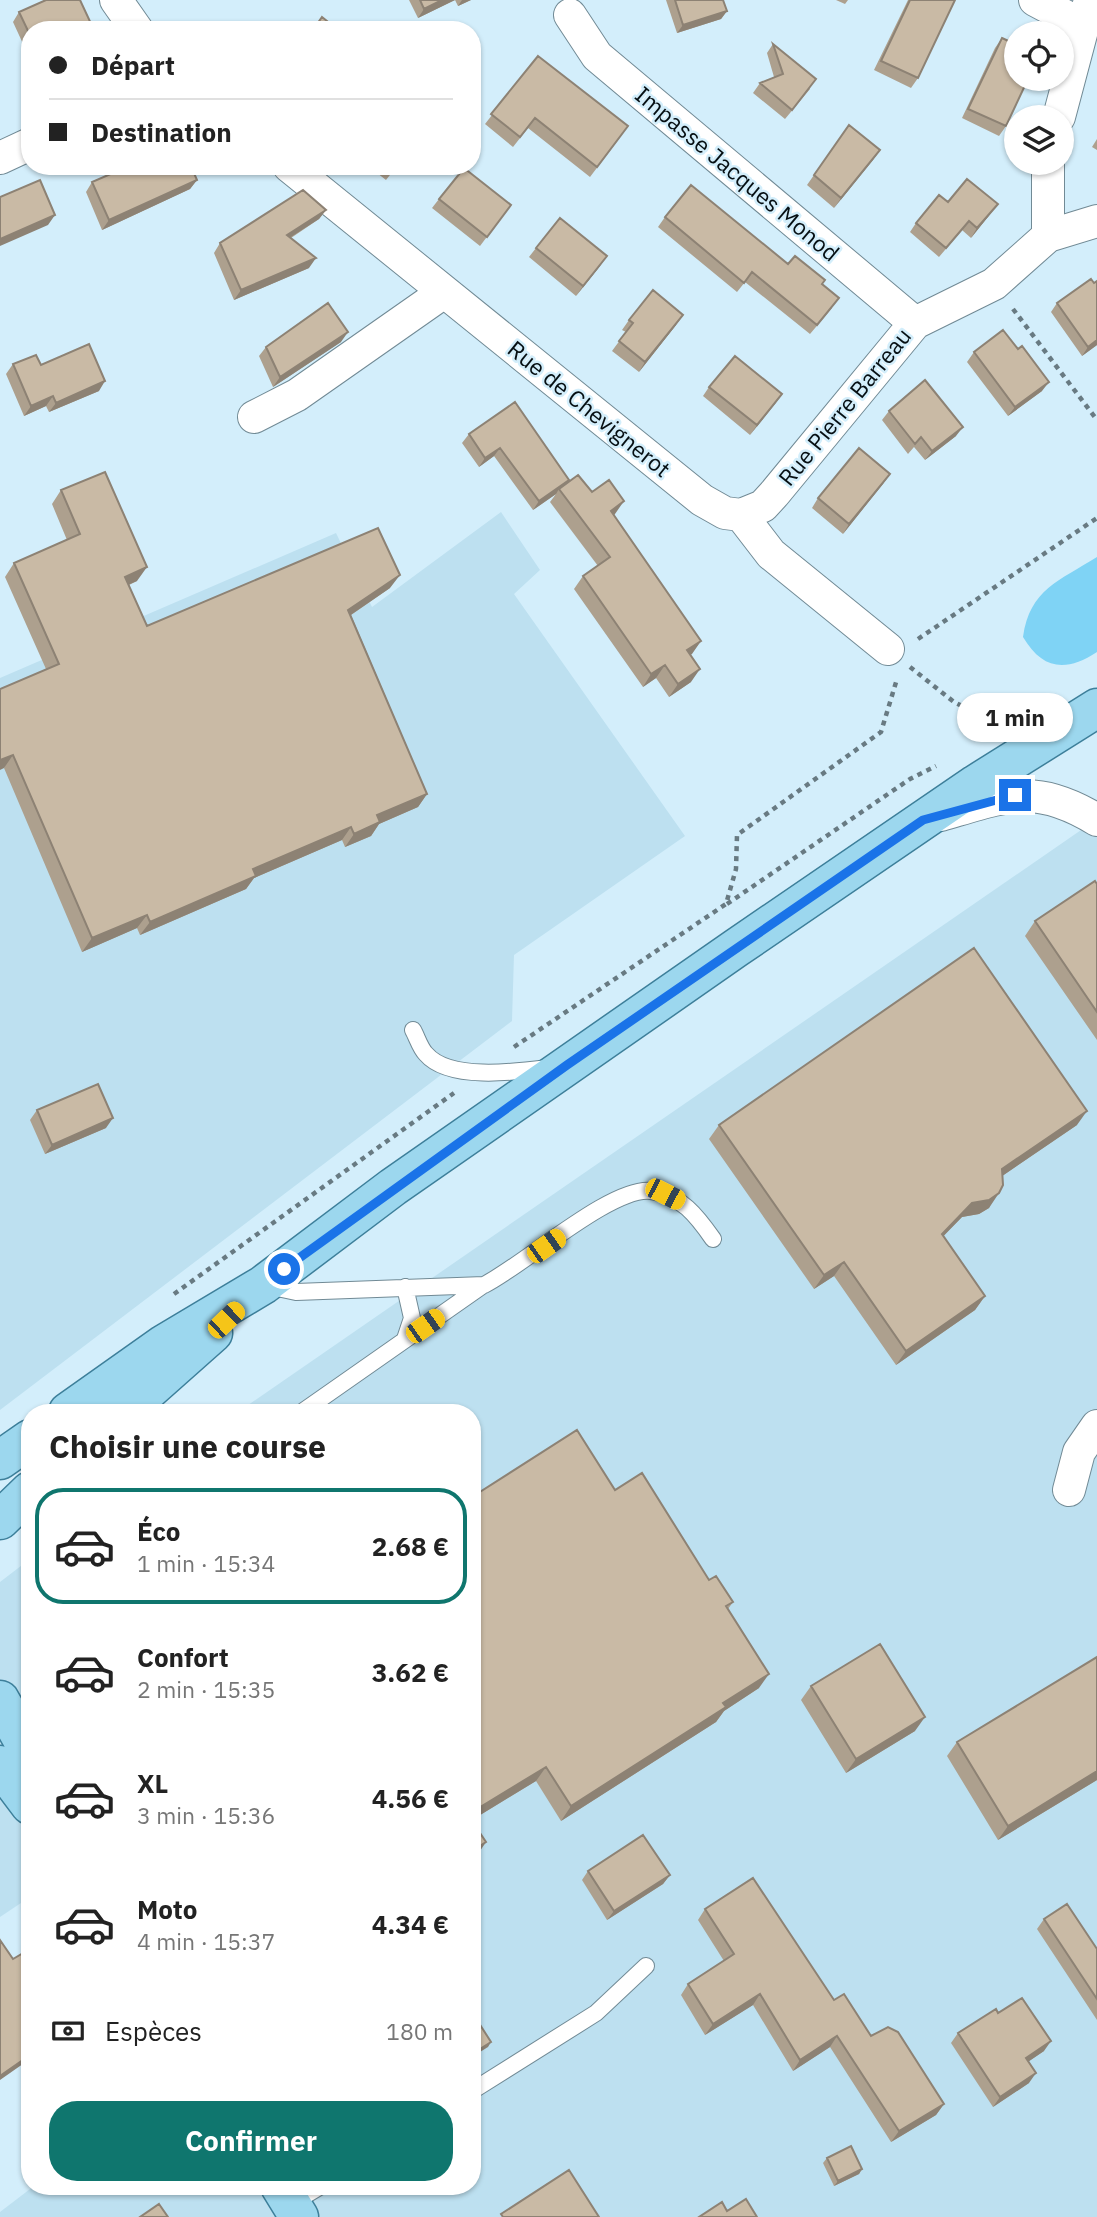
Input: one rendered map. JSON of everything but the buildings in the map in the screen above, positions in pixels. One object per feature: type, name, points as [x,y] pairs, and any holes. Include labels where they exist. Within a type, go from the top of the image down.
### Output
[{"type":"main road","points":[[79,1404],[164,1344],[262,1285],[393,1187],[923,820],[1016,738],[1097,708]]},
{"type":"main road","points":[[133,1404],[180,1364],[262,1285]]},
{"type":"main road","points":[[0,1460],[21,1445]]},
{"type":"main road","points":[[0,1520],[21,1500]]},
{"type":"main road","points":[[0,1699],[21,1737]]},
{"type":"main road","points":[[0,1765],[21,1793]]},
{"type":"street","points":[[116,0],[131,21]]},
{"type":"street","points":[[1035,0],[1086,12],[1062,105]]},
{"type":"street","name":"Impasse Jacques Monod","points":[[570,15],[597,56],[915,323]]},
{"type":"street","points":[[0,158],[21,148]]},
{"type":"street","name":"Rue de Chevignerot","points":[[300,175],[702,500],[725,513],[740,515]]},
{"type":"street","points":[[1048,175],[1048,236]]},
{"type":"street","name":"Rue Pierre Barreau","points":[[740,515],[753,512],[774,494],[915,323],[994,284],[1048,236],[1097,221]]},
{"type":"street","points":[[254,417],[297,395],[444,292]]},
{"type":"street","points":[[740,515],[771,554],[894,654]]},
{"type":"street","points":[[923,820],[1015,795],[1054,799],[1097,820]]},
{"type":"street","points":[[1069,1490],[1079,1452],[1097,1426]]},
{"type":"lane","points":[[413,1030],[426,1054],[440,1065],[493,1074],[567,1065]]},
{"type":"lane","points":[[313,1404],[484,1285],[504,1275],[610,1202],[633,1193],[648,1191],[679,1201],[692,1210],[713,1239]]},
{"type":"lane","points":[[262,1285],[296,1292],[484,1285]]},
{"type":"lane","points":[[405,1287],[412,1318],[405,1339]]},
{"type":"lane","points":[[481,2085],[596,2013],[646,1966]]},
{"type":"path","points":[[994,284],[1097,420]]},
{"type":"path","points":[[1016,738],[954,702],[894,654],[1097,518]]},
{"type":"path","points":[[994,733],[1016,738]]},
{"type":"path","points":[[726,904],[910,779],[944,762]]},
{"type":"shaded area","points":[[501,512],[540,570],[514,594],[685,836],[514,955],[512,1021],[0,1410],[0,678],[336,533],[372,607]]},
{"type":"shaded area","points":[[1097,819],[1097,2217],[0,2217],[0,2212],[22,2195],[481,2195],[481,1404],[250,1404]]},
{"type":"shaded area","points":[[21,1566],[21,1903],[0,1917],[0,1582]]},
{"type":"water","points":[[1097,557],[1097,652],[1065,665],[1046,661],[1030,648],[1023,637],[1032,608],[1048,588]]},
{"type":"route","points":[[284,1269],[393,1187],[923,820],[1015,795]]}]
